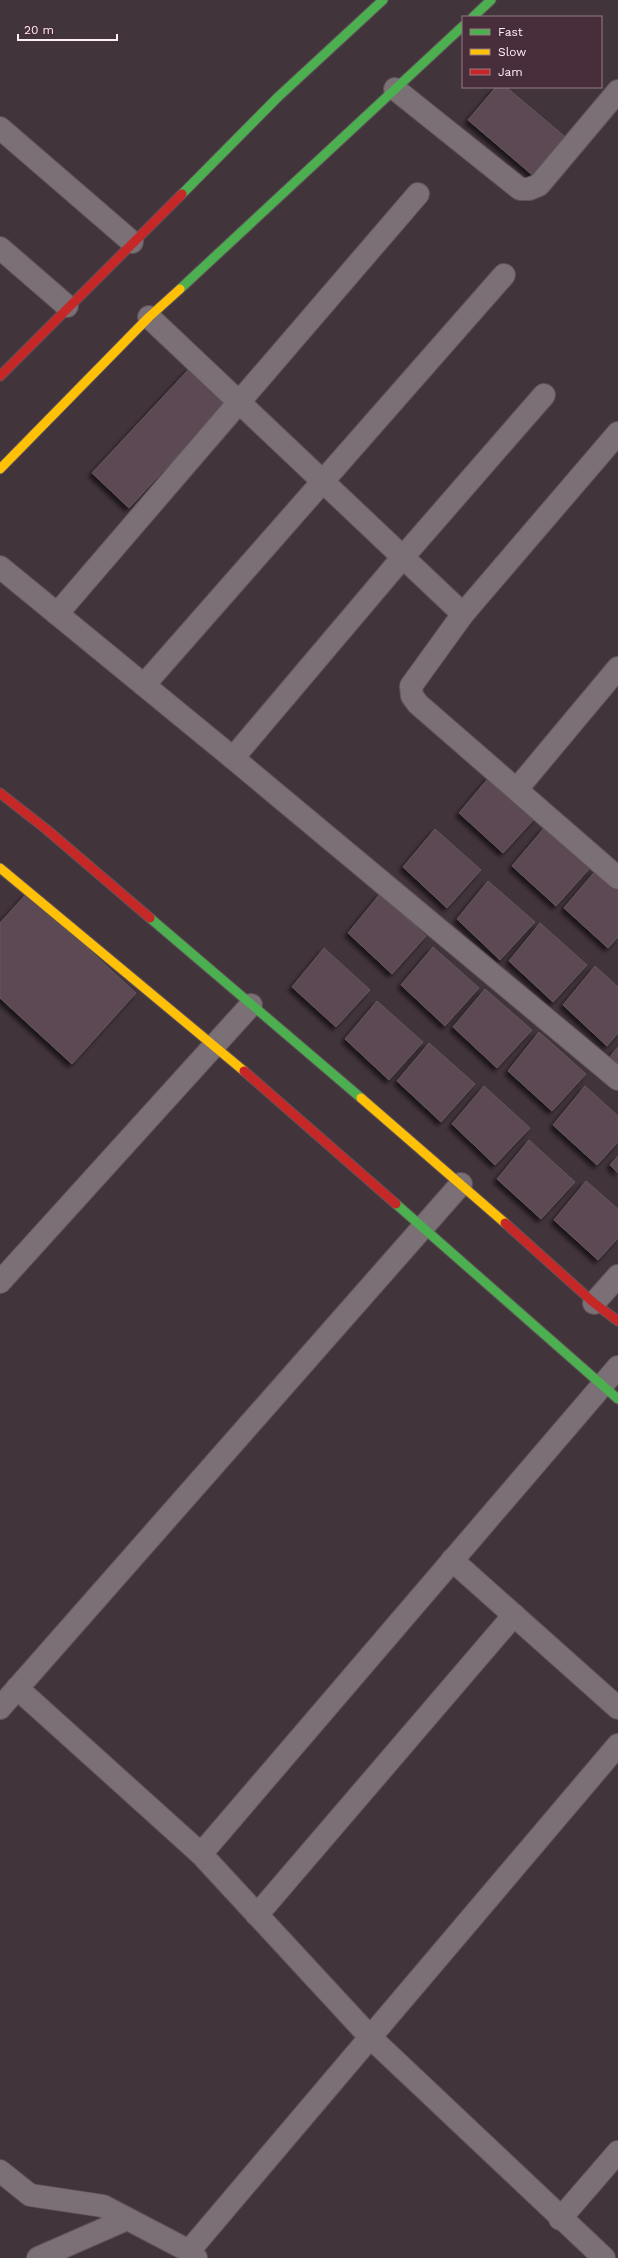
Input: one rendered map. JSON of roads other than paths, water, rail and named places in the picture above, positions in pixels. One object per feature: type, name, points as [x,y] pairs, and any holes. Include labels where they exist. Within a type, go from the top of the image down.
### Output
[{"type":"street","points":[[0,376],[132,242],[278,98],[383,0]]},
{"type":"street","points":[[474,16],[491,0]]},
{"type":"street","points":[[0,469],[149,317],[462,27]]},
{"type":"street","points":[[395,89],[520,189],[529,189],[539,185],[618,91]]},
{"type":"street","points":[[0,128],[132,242]]},
{"type":"street","points":[[57,614],[240,403],[418,194]]},
{"type":"street","points":[[0,248],[68,306]]},
{"type":"street","points":[[144,685],[504,275]]},
{"type":"street","points":[[149,317],[463,614]]},
{"type":"street","points":[[234,758],[402,557],[544,395]]},
{"type":"street","points":[[617,876],[418,704],[412,696],[411,686],[463,614],[618,433]]},
{"type":"street","points":[[0,568],[234,758],[618,1079]]},
{"type":"street","points":[[517,789],[618,668]]},
{"type":"street","points":[[0,793],[46,829],[461,1184],[594,1303],[618,1321]]},
{"type":"street","points":[[2,873],[214,1045],[610,1392]]},
{"type":"street","points":[[0,1282],[251,1005]]},
{"type":"street","points":[[0,1708],[461,1184]]},
{"type":"street","points":[[594,1303],[618,1276]]},
{"type":"street","points":[[201,1854],[452,1560],[610,1392],[618,1367]]},
{"type":"street","points":[[452,1560],[618,1708]]},
{"type":"street","points":[[257,1915],[514,1616]]},
{"type":"street","points":[[17,1688],[201,1854],[371,2038],[560,2219],[604,2258]]},
{"type":"street","points":[[0,2171],[30,2195],[103,2206],[193,2255],[371,2038],[618,1745]]},
{"type":"street","points":[[560,2219],[618,2152]]},
{"type":"street","points":[[38,2258],[127,2219]]}]
